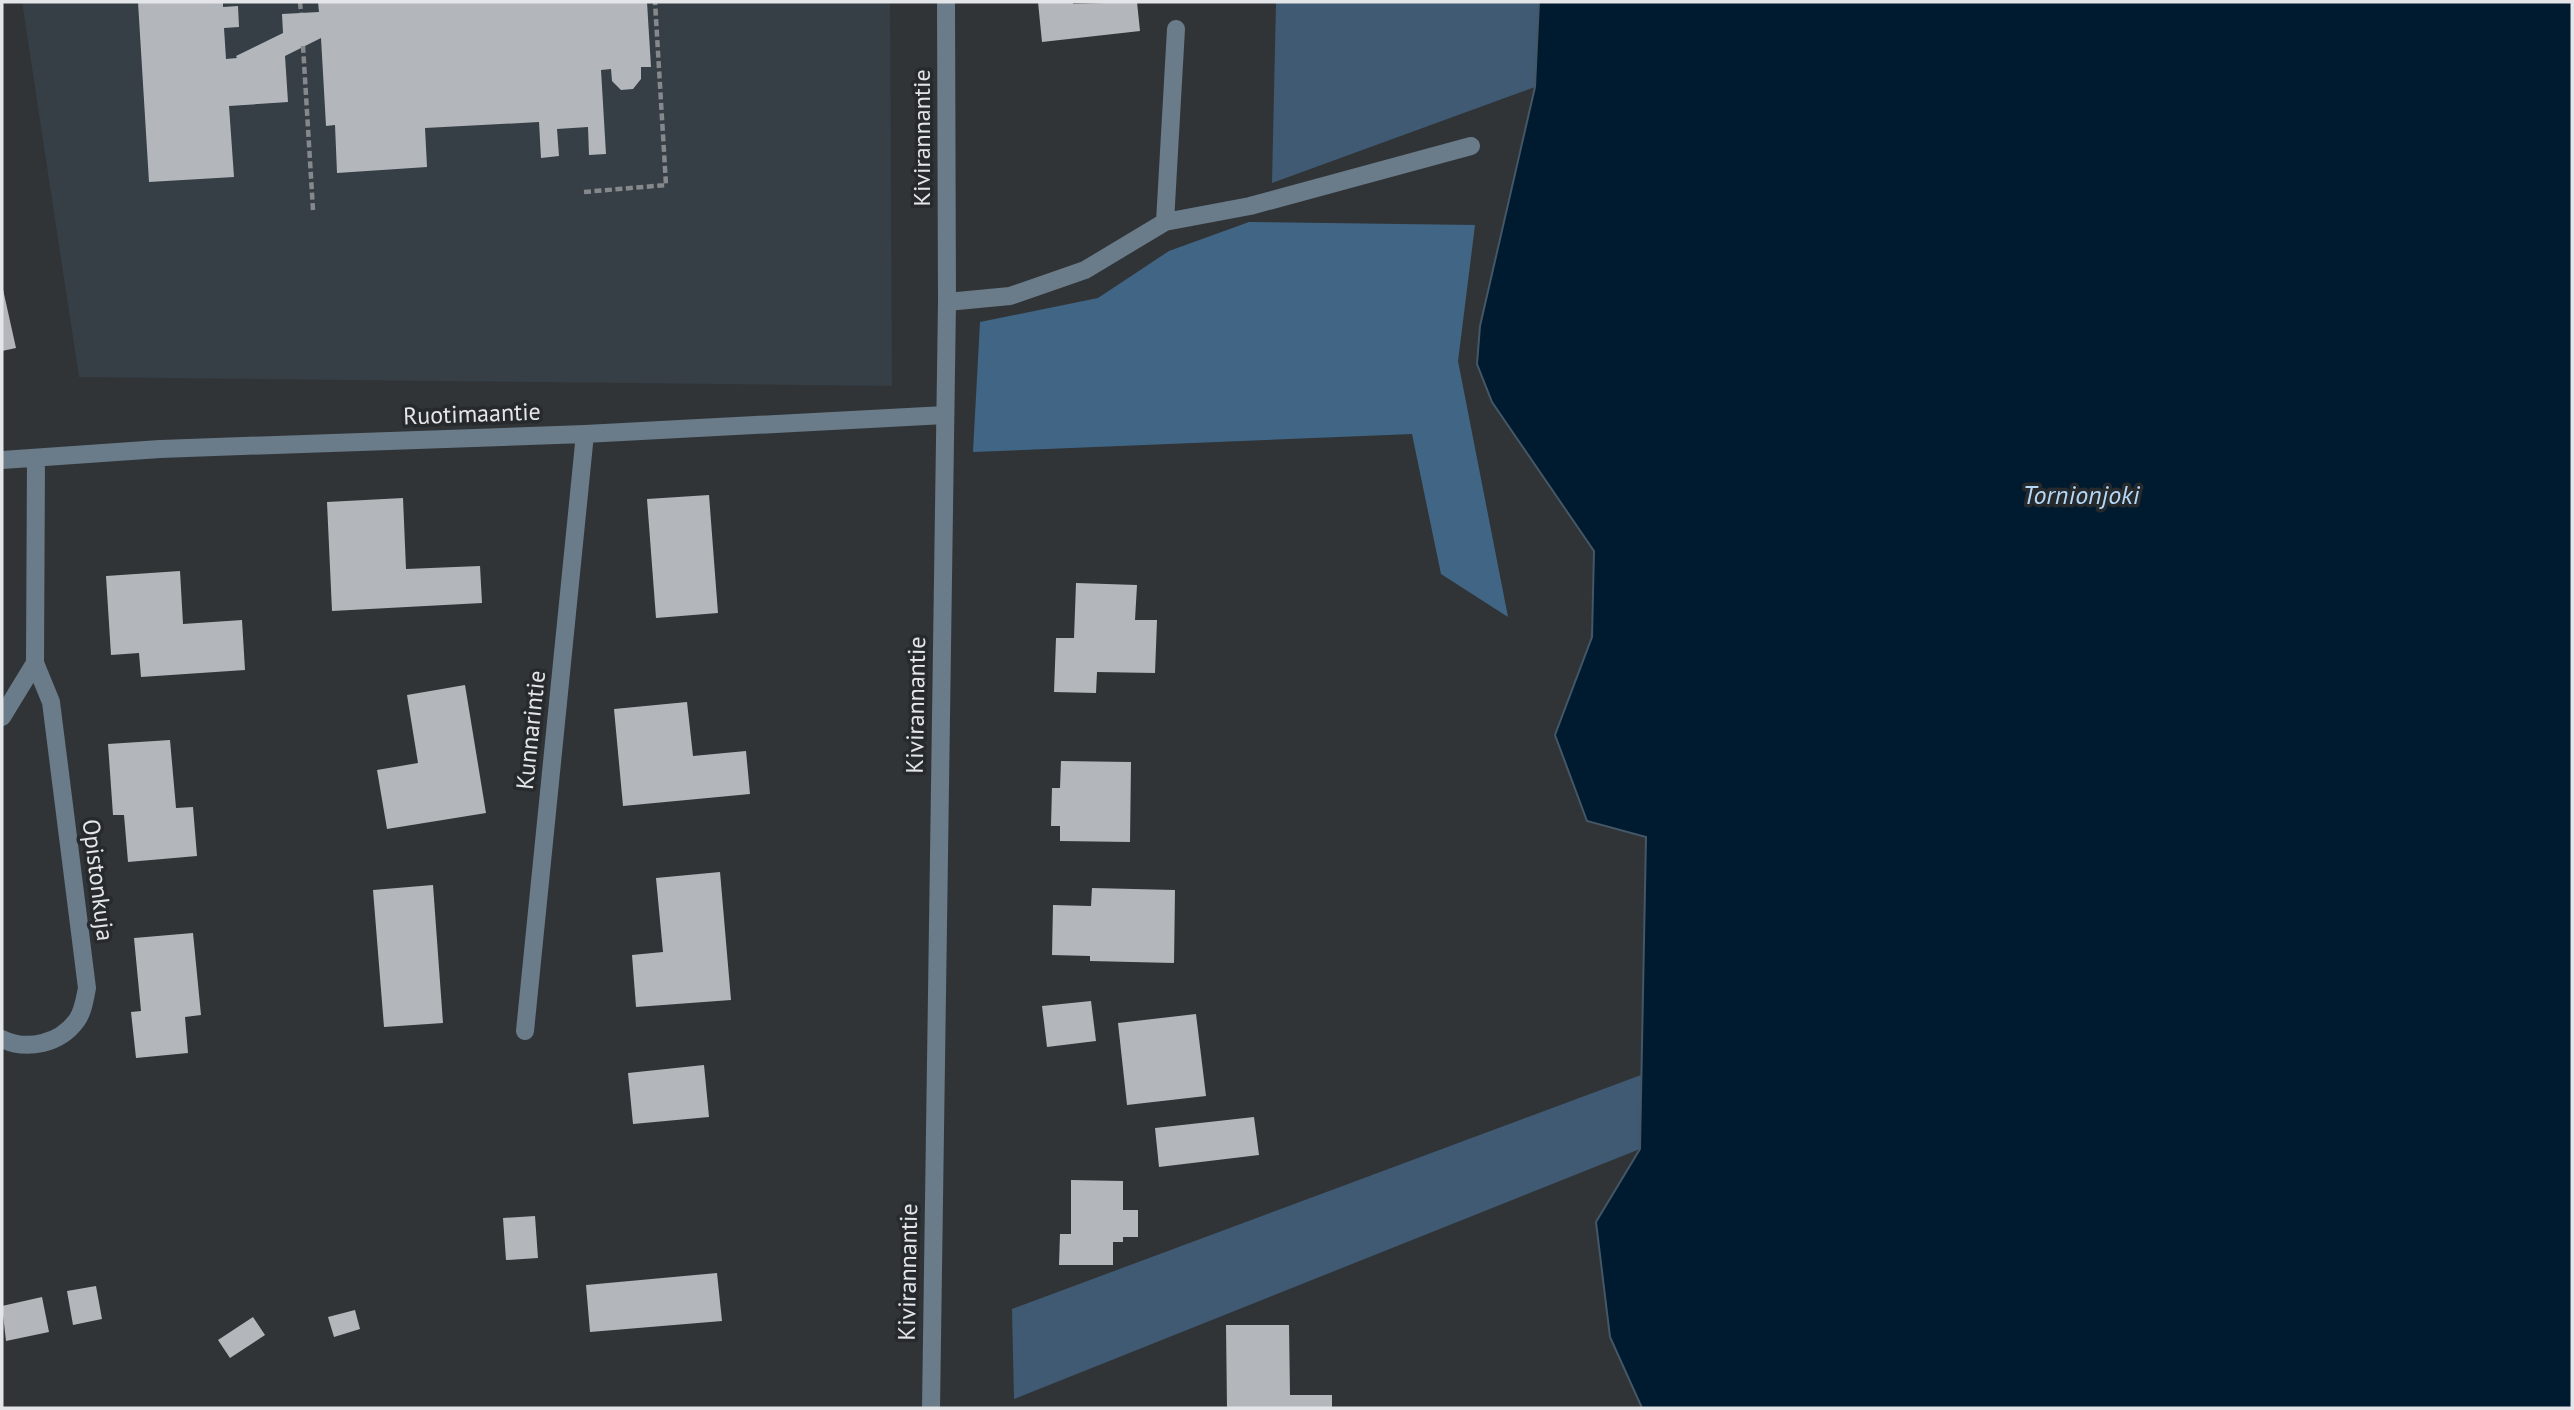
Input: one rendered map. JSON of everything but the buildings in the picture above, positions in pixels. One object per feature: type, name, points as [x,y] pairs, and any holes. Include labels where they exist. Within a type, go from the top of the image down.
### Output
[{"type":"street","name":"Kivirannantie","points":[[931,1408],[947,302],[946,2]]},
{"type":"street","points":[[1165,222],[1176,29]]},
{"type":"street","points":[[947,302],[1010,296],[1085,270],[1165,222],[1250,206],[1471,146]]},
{"type":"street","name":"Ruotimaantie","points":[[2,460],[160,449],[585,434],[945,415]]},
{"type":"street","name":"Kunnarintie","points":[[525,1031],[585,434]]},
{"type":"street","name":"Opistonkuja","points":[[2,1039],[13,1045],[36,1045],[62,1036],[79,1019],[88,988],[51,702],[35,663],[36,458]]},
{"type":"street","points":[[2,717],[35,663]]},
{"type":"path","points":[[300,2],[301,13]]},
{"type":"path","points":[[584,192],[666,185],[655,2]]},
{"type":"path","points":[[303,46],[313,210]]},
{"type":"shaded area","points":[[22,2],[890,2],[892,386],[79,377]]},
{"type":"shaded area","points":[[1276,2],[1539,2],[1535,87],[1272,183]]},
{"type":"shaded area","points":[[1249,222],[1475,225],[1458,361],[1508,617],[1441,574],[1412,434],[973,452],[980,322],[1098,298],[1169,251]]},
{"type":"shaded area","points":[[1641,1075],[1640,1149],[1014,1399],[1012,1309]]},
{"type":"water","name":"Tornionjoki","points":[[1539,2],[2572,2],[2572,1408],[1642,1408],[1610,1337],[1596,1222],[1640,1149],[1646,837],[1587,821],[1555,735],[1592,637],[1594,551],[1492,402],[1477,364],[1480,326],[1535,87]]}]
